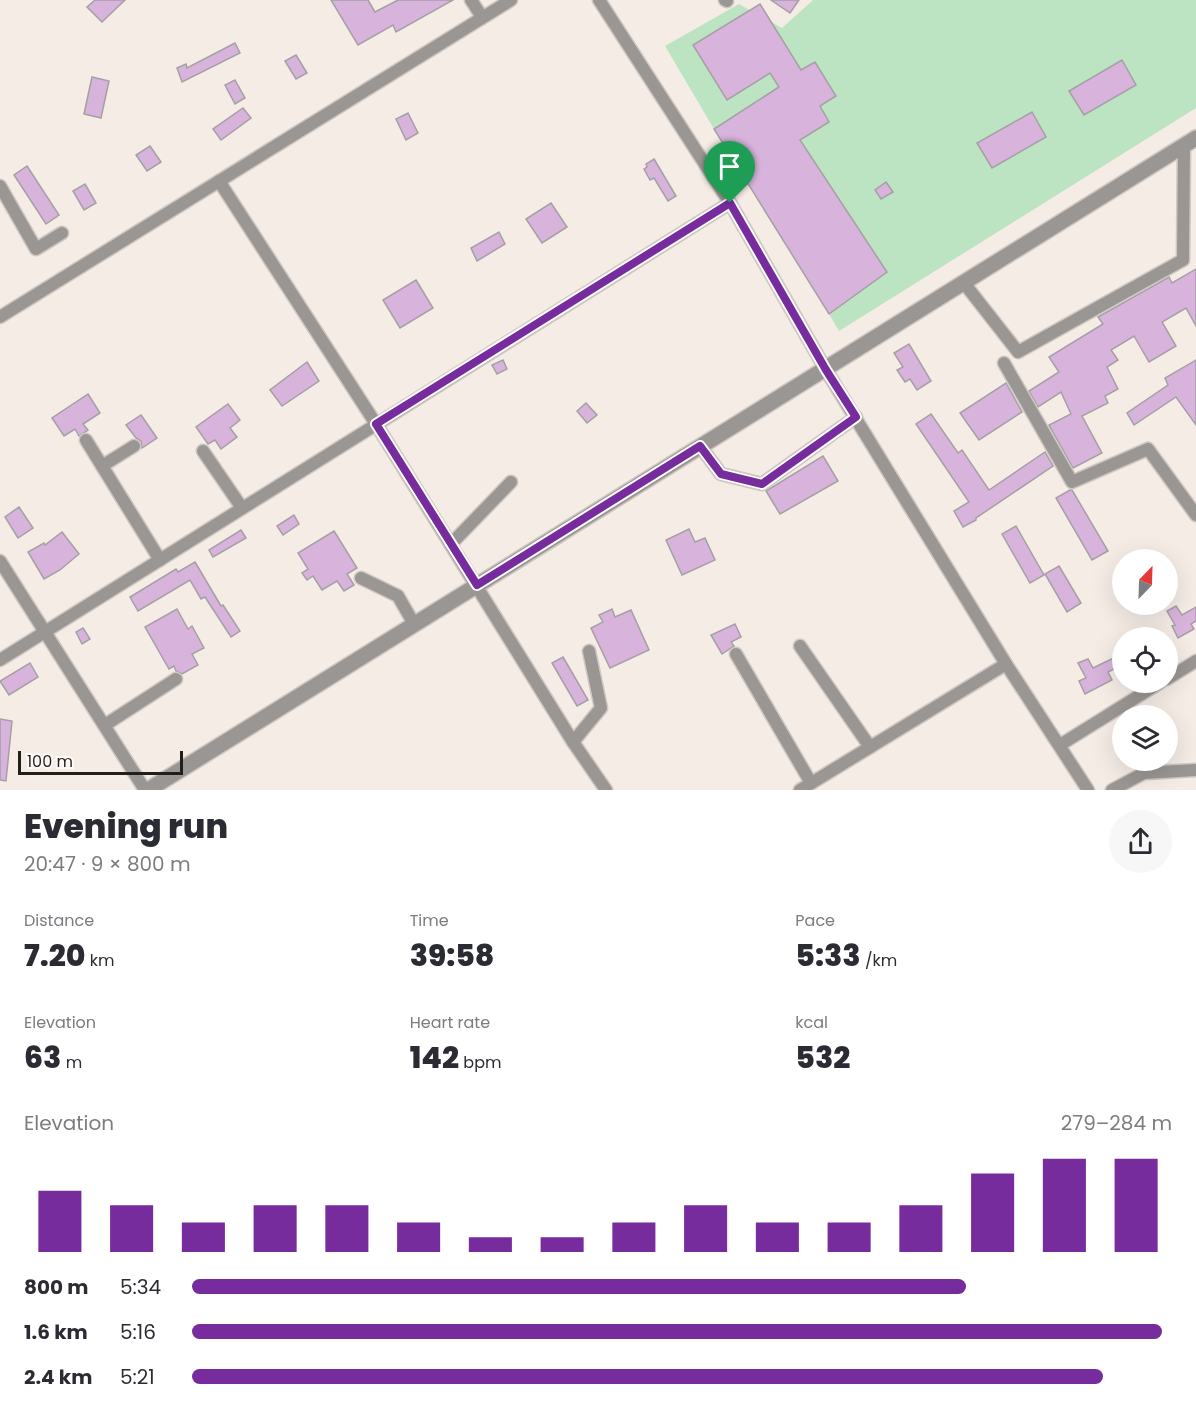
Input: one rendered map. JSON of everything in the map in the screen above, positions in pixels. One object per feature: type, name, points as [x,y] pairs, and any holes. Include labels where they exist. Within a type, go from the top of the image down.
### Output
[{"type":"street","points":[[471,0],[482,17]]},
{"type":"street","points":[[0,316],[511,0]]},
{"type":"street","points":[[599,0],[730,203],[826,370],[1006,664],[1088,790]]},
{"type":"street","points":[[964,283],[1018,352],[1184,260],[1190,142]]},
{"type":"street","points":[[0,561],[146,790],[1190,142]]},
{"type":"street","points":[[219,181],[376,424],[573,742],[606,790]]},
{"type":"street","points":[[0,186],[36,249],[62,233]]},
{"type":"street","points":[[0,660],[730,203]]},
{"type":"street","points":[[1004,363],[1072,482],[1148,449],[1196,515]]},
{"type":"street","points":[[700,446],[721,474],[762,484],[856,417]]},
{"type":"street","points":[[86,440],[160,560]]},
{"type":"street","points":[[102,466],[134,446]]},
{"type":"street","points":[[203,452],[242,508]]},
{"type":"street","points":[[452,544],[511,482]]},
{"type":"street","points":[[362,578],[398,596],[414,624]]},
{"type":"street","points":[[800,646],[870,747]]},
{"type":"street","points":[[573,742],[601,708],[589,651]]},
{"type":"street","points":[[736,654],[806,788],[1006,664]]},
{"type":"street","points":[[1178,672],[1196,661]]},
{"type":"street","points":[[105,725],[176,679]]},
{"type":"street","points":[[1060,745],[1143,693]]},
{"type":"street","points":[[1112,790],[1144,773],[1196,770]]},
{"type":"green space","points":[[813,0],[1196,0],[1196,108],[839,331],[829,314],[887,272],[769,94],[714,129],[665,46],[739,4],[782,28]]},
{"type":"building","points":[[95,0],[125,0],[102,22],[87,7]]},
{"type":"building","points":[[331,0],[368,0],[375,12],[398,0],[453,0],[396,32],[393,25],[358,45]]},
{"type":"building","points":[[771,0],[799,0],[790,13]]},
{"type":"building","points":[[760,4],[801,70],[815,62],[836,96],[820,106],[829,122],[800,140],[887,272],[829,314],[714,129],[779,87],[770,73],[727,100],[693,45]]},
{"type":"building","points":[[235,43],[240,53],[182,82],[177,68],[186,64],[187,68]]},
{"type":"building","points":[[296,55],[307,73],[296,79],[285,61]]},
{"type":"building","points":[[1122,60],[1136,85],[1084,115],[1069,91]]},
{"type":"building","points":[[92,77],[109,81],[101,118],[84,114]]},
{"type":"building","points":[[235,80],[245,98],[235,104],[225,85]]},
{"type":"building","points":[[243,108],[251,118],[221,140],[213,129]]},
{"type":"building","points":[[1032,112],[1046,137],[992,168],[977,143]]},
{"type":"building","points":[[408,113],[418,133],[406,140],[396,119]]},
{"type":"building","points":[[150,146],[161,162],[147,171],[136,155]]},
{"type":"building","points":[[654,159],[676,196],[668,201],[654,178],[650,180],[644,169],[647,167],[646,164]]},
{"type":"building","points":[[27,166],[59,215],[46,224],[14,175]]},
{"type":"building","points":[[886,182],[893,192],[881,199],[875,190]]},
{"type":"building","points":[[85,184],[96,203],[84,210],[73,191]]},
{"type":"building","points":[[551,203],[567,227],[542,243],[526,219]]},
{"type":"building","points":[[499,232],[505,244],[477,261],[471,248]]},
{"type":"building","points":[[1196,269],[1196,326],[1186,308],[1162,322],[1176,346],[1149,362],[1134,336],[1111,350],[1118,360],[1107,367],[1118,389],[1105,396],[1108,403],[1082,416],[1102,453],[1073,468],[1049,425],[1071,414],[1061,392],[1038,407],[1029,391],[1059,372],[1049,357],[1103,324],[1098,317],[1169,277],[1172,283]]},
{"type":"building","points":[[416,280],[433,308],[400,328],[383,300]]},
{"type":"building","points":[[909,344],[931,381],[917,390],[910,379],[905,382],[897,370],[903,367],[894,353]]},
{"type":"building","points":[[503,360],[507,369],[497,374],[492,365]]},
{"type":"building","points":[[1196,360],[1196,425],[1176,397],[1134,425],[1127,413],[1168,385],[1165,378]]},
{"type":"building","points":[[307,362],[319,381],[282,406],[270,390]]},
{"type":"building","points":[[1006,383],[1022,412],[979,440],[960,413]]},
{"type":"building","points":[[88,394],[100,413],[83,424],[88,430],[79,436],[75,429],[64,436],[52,418]]},
{"type":"building","points":[[586,403],[597,415],[587,423],[577,411]]},
{"type":"building","points":[[228,404],[240,420],[230,428],[237,437],[221,449],[215,440],[208,444],[196,427]]},
{"type":"building","points":[[931,414],[958,453],[962,450],[989,490],[1045,452],[1053,466],[963,527],[954,511],[969,502],[916,424]]},
{"type":"building","points":[[141,415],[157,438],[142,448],[141,441],[126,425]]},
{"type":"building","points":[[823,456],[838,481],[780,514],[766,491]]},
{"type":"building","points":[[1070,490],[1108,551],[1092,560],[1056,498]]},
{"type":"building","points":[[19,507],[33,528],[18,538],[5,517]]},
{"type":"building","points":[[294,515],[299,524],[283,535],[277,526]]},
{"type":"building","points":[[1016,526],[1044,575],[1030,583],[1002,534]]},
{"type":"building","points":[[689,529],[695,542],[705,538],[715,560],[682,575],[666,540]]},
{"type":"building","points":[[241,530],[246,538],[213,557],[209,550]]},
{"type":"building","points":[[334,531],[357,568],[347,574],[354,585],[344,591],[337,581],[322,590],[313,576],[307,580],[302,573],[308,569],[298,553]]},
{"type":"building","points":[[62,532],[79,554],[60,570],[44,579],[28,552],[44,543],[45,545]]},
{"type":"building","points":[[195,562],[221,606],[223,605],[240,631],[231,637],[205,597],[201,599],[190,580],[138,611],[130,597],[176,569],[178,572]]},
{"type":"building","points":[[1059,566],[1081,603],[1067,612],[1045,574]]},
{"type":"building","points":[[1196,607],[1196,621],[1191,624],[1194,629],[1178,638],[1178,627],[1172,626],[1175,625],[1169,615],[1178,615],[1178,609],[1182,615]]},
{"type":"building","points":[[177,609],[188,629],[192,626],[204,648],[192,654],[198,665],[182,674],[176,671],[174,666],[169,669],[145,627]]},
{"type":"building","points":[[612,609],[615,617],[631,610],[649,650],[610,668],[591,628],[603,622],[599,615]]},
{"type":"building","points":[[735,624],[741,637],[731,642],[734,646],[722,654],[711,635]]},
{"type":"building","points":[[83,628],[90,639],[82,644],[76,632]]},
{"type":"building","points":[[563,657],[588,700],[577,706],[552,663]]},
{"type":"building","points":[[1088,659],[1093,668],[1112,659],[1112,670],[1108,672],[1112,680],[1085,694],[1079,681],[1086,678],[1078,663]]},
{"type":"building","points":[[30,663],[38,677],[9,695],[0,681]]},
{"type":"building","points":[[0,719],[12,721],[6,781],[0,780]]},
{"type":"route","points":[[730,203],[826,370],[856,417],[762,484],[721,474],[700,446],[477,585],[376,424],[730,203]]}]
